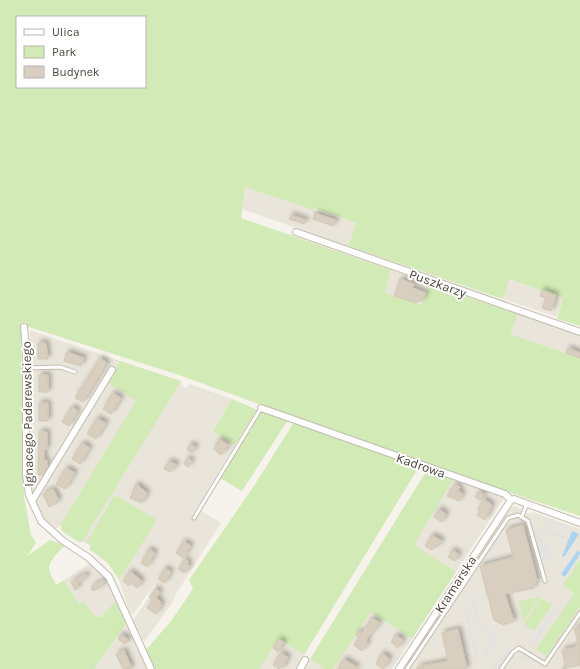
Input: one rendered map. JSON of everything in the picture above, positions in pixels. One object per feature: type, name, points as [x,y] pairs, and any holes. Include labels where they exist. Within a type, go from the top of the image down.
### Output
[{"type":"street","name":"Puszkarzy","points":[[296,232],[580,332]]},
{"type":"street","name":"Ignacego Paderewskiego","points":[[24,327],[26,368],[26,474],[28,490],[32,501],[42,521],[62,540],[89,558],[109,577],[151,669]]},
{"type":"street","name":"Ignacego Paderewskiego","points":[[32,501],[112,370]]},
{"type":"street","name":"Kadrowa","points":[[261,408],[505,494],[511,500],[527,504],[580,523]]},
{"type":"street","name":"Kramarska","points":[[399,669],[511,500]]},
{"type":"street","points":[[300,669],[305,660]]},
{"type":"lane","points":[[26,368],[60,367],[75,372]]},
{"type":"lane","points":[[194,518],[261,408]]},
{"type":"lane","points":[[522,516],[527,504]]},
{"type":"lane","points":[[407,669],[506,521],[514,516],[522,516],[530,524],[545,581]]},
{"type":"lane","points":[[501,669],[513,652],[519,648],[545,664],[580,613]]},
{"type":"shaded area","points":[[245,187],[356,223],[348,246],[242,209]]},
{"type":"shaded area","points":[[391,270],[429,284],[421,305],[385,293]]},
{"type":"shaded area","points":[[508,279],[563,298],[557,317],[503,299]]},
{"type":"shaded area","points":[[518,314],[580,336],[580,358],[510,334]]},
{"type":"shaded area","points":[[30,330],[120,361],[34,491],[31,491],[29,474],[30,370],[34,370],[34,365],[31,365],[30,362]]},
{"type":"shaded area","points":[[181,381],[182,387],[186,388],[190,384],[232,399],[213,430],[235,445],[192,516],[194,518],[200,510],[221,523],[174,597],[175,599],[144,642],[133,620],[157,586],[154,584],[133,615],[129,611],[118,577],[108,563],[89,549],[91,546],[84,542],[78,542],[61,530],[61,525],[54,530],[41,515],[35,500],[107,382]]},
{"type":"shaded area","points":[[454,478],[504,495],[504,498],[456,572],[413,545]]},
{"type":"shaded area","points":[[516,506],[528,514],[533,512],[580,529],[580,669],[404,669],[509,508]]},
{"type":"shaded area","points":[[545,518],[568,526],[566,531],[544,522]]},
{"type":"shaded area","points":[[544,527],[564,535],[563,539],[542,532]]},
{"type":"shaded area","points":[[538,529],[541,539],[546,538],[551,559],[542,562],[534,530]]},
{"type":"shaded area","points":[[499,533],[503,536],[500,538],[501,539],[491,554],[487,551]]},
{"type":"shaded area","points":[[90,563],[104,575],[116,600],[101,617],[95,617],[79,604],[64,580]]},
{"type":"shaded area","points":[[474,593],[481,622],[477,623],[469,594]]},
{"type":"shaded area","points":[[468,608],[479,658],[475,660],[464,609]]},
{"type":"shaded area","points":[[553,608],[557,610],[533,646],[529,644]]},
{"type":"shaded area","points":[[371,612],[412,639],[392,669],[333,669]]},
{"type":"shaded area","points":[[482,623],[497,633],[494,637],[479,627]]},
{"type":"shaded area","points":[[126,624],[147,669],[94,669]]},
{"type":"shaded area","points":[[494,637],[498,640],[484,660],[480,657]]},
{"type":"shaded area","points":[[279,639],[304,655],[295,669],[259,669]]},
{"type":"shaded area","points":[[508,646],[512,649],[498,669],[492,669]]},
{"type":"shaded area","points":[[523,652],[537,661],[534,665],[520,656]]},
{"type":"shaded area","points":[[310,659],[325,669],[303,669]]},
{"type":"green space","points":[[0,0],[580,0],[580,326],[557,319],[563,298],[509,279],[503,299],[348,246],[356,223],[314,208],[313,210],[245,187],[241,218],[391,270],[385,293],[421,305],[429,284],[518,314],[510,334],[580,358],[580,516],[508,492],[507,494],[176,374],[26,326],[26,322],[21,323],[24,497],[31,535],[36,543],[27,556],[50,540],[66,546],[55,556],[49,566],[56,585],[64,580],[79,604],[84,601],[92,613],[97,617],[101,617],[116,600],[126,624],[94,669],[0,669]]},
{"type":"green space","points":[[120,361],[181,381],[83,541],[78,542],[61,530],[61,524],[136,401],[107,382]]},
{"type":"green space","points":[[232,399],[257,410],[235,445],[213,431]]},
{"type":"green space","points":[[262,410],[288,420],[242,491],[220,478]]},
{"type":"green space","points":[[294,422],[416,465],[417,470],[304,655],[279,639],[259,669],[155,669],[145,651],[171,621],[193,589],[189,580],[254,486]]},
{"type":"green space","points":[[431,470],[454,478],[414,545],[456,572],[412,639],[371,612],[333,669],[325,669],[310,659],[425,473]]},
{"type":"green space","points":[[114,496],[119,497],[157,520],[119,580],[108,563],[89,549],[91,546],[86,543]]},
{"type":"green space","points":[[580,560],[580,607],[546,657],[536,649],[574,594],[563,585]]},
{"type":"green space","points":[[541,596],[524,621],[518,602]]},
{"type":"green space","points":[[541,598],[552,605],[534,631],[524,624]]},
{"type":"water","points":[[572,531],[579,534],[564,557],[562,556]]},
{"type":"water","points":[[578,550],[580,554],[565,577],[561,574]]},
{"type":"building","points":[[315,213],[336,220],[333,226],[313,219]]},
{"type":"building","points":[[291,215],[306,220],[304,224],[289,219]]},
{"type":"building","points":[[400,279],[414,284],[413,288],[426,293],[422,301],[419,300],[416,303],[394,296]]},
{"type":"building","points":[[542,290],[556,295],[551,311],[542,308],[546,298],[540,296]]},
{"type":"building","points":[[38,343],[46,343],[48,359],[38,359]]},
{"type":"building","points":[[568,348],[580,353],[580,358],[566,353]]},
{"type":"building","points":[[67,352],[84,358],[81,366],[64,361]]},
{"type":"building","points":[[100,358],[107,363],[83,402],[75,398]]},
{"type":"building","points":[[39,375],[48,375],[48,392],[39,392]]},
{"type":"building","points":[[113,393],[121,398],[111,414],[103,409]]},
{"type":"building","points":[[39,403],[48,403],[48,421],[39,421]]},
{"type":"building","points":[[72,407],[78,411],[69,426],[62,422]]},
{"type":"building","points":[[97,418],[106,423],[96,439],[87,434]]},
{"type":"building","points":[[39,432],[47,432],[47,449],[44,449],[44,460],[47,460],[47,467],[43,475],[38,475]]},
{"type":"building","points":[[219,439],[229,445],[221,455],[214,449]]},
{"type":"building","points":[[82,443],[90,448],[80,464],[72,459]]},
{"type":"building","points":[[190,444],[196,447],[192,453],[187,450]]},
{"type":"building","points":[[187,458],[192,461],[188,467],[184,464]]},
{"type":"building","points":[[169,461],[177,465],[170,472],[164,469]]},
{"type":"building","points":[[66,468],[75,473],[65,489],[56,484]]},
{"type":"building","points":[[136,484],[147,493],[142,503],[130,498]]},
{"type":"building","points":[[455,484],[460,487],[458,490],[463,494],[459,501],[447,496]]},
{"type":"building","points":[[53,489],[59,501],[49,507],[43,494]]},
{"type":"building","points":[[479,491],[484,494],[480,500],[475,497]]},
{"type":"building","points":[[484,499],[492,505],[485,520],[477,515],[480,510],[478,508]]},
{"type":"building","points":[[439,509],[446,514],[442,522],[434,517]]},
{"type":"building","points":[[523,525],[537,580],[533,588],[505,594],[514,621],[503,625],[494,620],[480,566],[513,557],[506,530]]},
{"type":"building","points":[[432,535],[442,541],[438,546],[435,545],[432,550],[425,546]]},
{"type":"building","points":[[184,541],[191,546],[183,558],[176,553]]},
{"type":"building","points":[[149,549],[155,553],[147,567],[141,563]]},
{"type":"building","points":[[452,550],[459,554],[455,561],[448,557]]},
{"type":"building","points":[[185,559],[189,562],[187,564],[190,566],[184,573],[178,569]]},
{"type":"building","points":[[165,568],[171,572],[165,583],[158,579]]},
{"type":"building","points":[[130,571],[142,581],[137,588],[131,583],[129,586],[123,581]]},
{"type":"building","points":[[85,574],[87,577],[77,584],[79,587],[75,590],[71,582]]},
{"type":"building","points":[[103,580],[105,584],[93,591],[91,587]]},
{"type":"building","points":[[156,588],[160,592],[156,598],[162,605],[156,614],[147,608],[153,600],[149,597]]},
{"type":"building","points":[[372,618],[380,623],[368,637],[366,642],[368,643],[362,651],[354,645],[359,637],[356,635],[358,631],[362,633]]},
{"type":"building","points":[[580,627],[580,665],[562,669],[565,664],[562,650],[575,647],[578,643],[574,628]]},
{"type":"building","points":[[458,629],[467,669],[417,669],[417,667],[448,661],[442,633]]},
{"type":"building","points":[[121,634],[129,640],[125,644],[118,639]]},
{"type":"building","points":[[396,635],[403,640],[398,648],[391,642]]},
{"type":"building","points":[[279,639],[284,642],[278,652],[273,648]]},
{"type":"building","points":[[124,650],[132,669],[123,669],[116,654]]},
{"type":"building","points":[[281,653],[288,657],[283,668],[280,667],[279,669],[273,665]]},
{"type":"building","points":[[382,653],[390,659],[383,669],[376,664]]},
{"type":"building","points":[[344,659],[352,664],[359,669],[337,669]]}]
